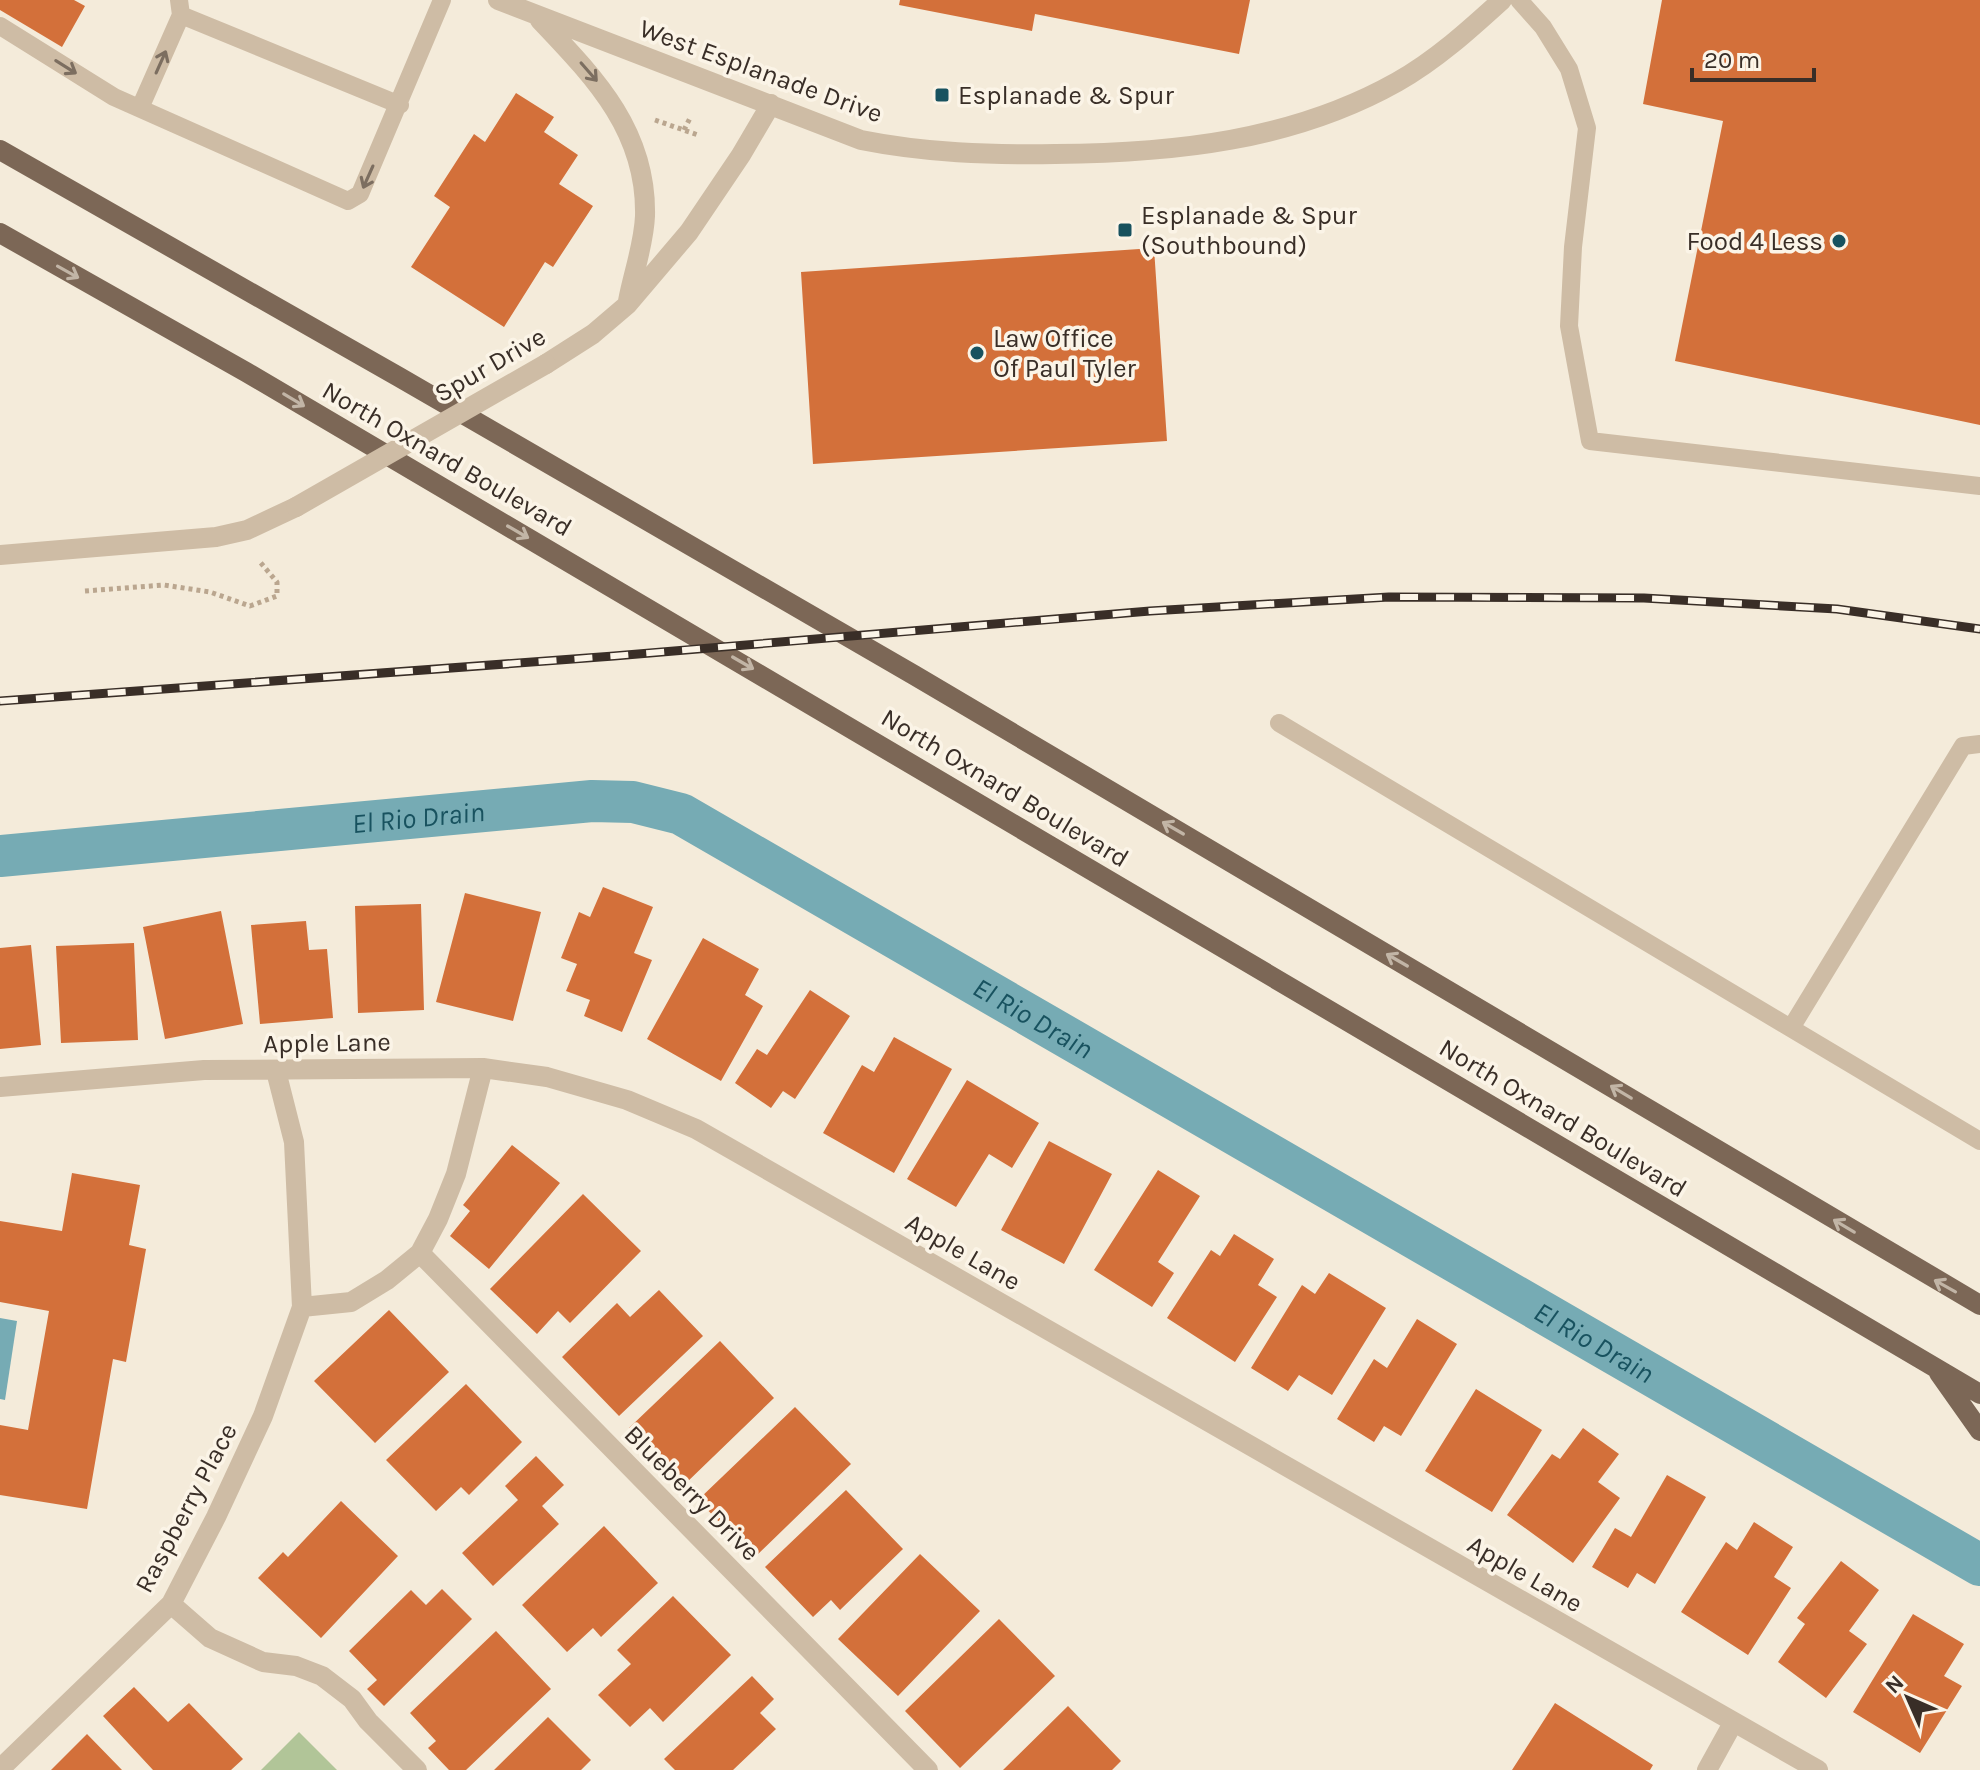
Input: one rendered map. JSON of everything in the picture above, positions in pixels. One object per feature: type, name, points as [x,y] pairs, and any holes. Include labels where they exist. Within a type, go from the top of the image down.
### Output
[{"type":"main road","name":"North Oxnard Boulevard","points":[[0,150],[914,675],[1980,1305]]},
{"type":"main road","name":"North Oxnard Boulevard","points":[[0,233],[246,372],[1980,1394]]},
{"type":"main road","points":[[1934,1366],[1980,1431]]},
{"type":"street","name":"West Esplanade Drive","points":[[498,0],[861,140],[972,155],[1102,154],[1214,145],[1304,123],[1396,82],[1453,44],[1502,0]]},
{"type":"street","points":[[536,15],[595,78],[622,119],[640,162],[645,217],[627,305]]},
{"type":"street","name":"Spur Drive","points":[[0,555],[216,537],[247,530],[296,507],[546,364],[593,334],[627,305],[689,232],[771,104]]},
{"type":"street","name":"Apple Lane","points":[[0,1087],[204,1070],[438,1066],[483,1068],[547,1077],[627,1100],[696,1129],[1818,1770]]},
{"type":"street","points":[[302,1307],[351,1302],[387,1280],[420,1253],[456,1174],[483,1068]]},
{"type":"street","name":"Raspberry Place","points":[[0,1769],[171,1604],[263,1416],[302,1307],[294,1142],[276,1071]]},
{"type":"street","name":"Blueberry Drive","points":[[420,1253],[928,1770]]},
{"type":"street","points":[[171,1604],[210,1638],[263,1662],[296,1666],[322,1676],[352,1699],[368,1721],[417,1770]]},
{"type":"street","points":[[1707,1770],[1733,1723]]},
{"type":"lane","points":[[0,26],[114,97],[348,201],[360,194],[442,0]]},
{"type":"lane","points":[[1519,0],[1543,27],[1569,69],[1587,128],[1573,247],[1569,326],[1590,441],[1980,486]]},
{"type":"lane","points":[[140,108],[180,8],[400,105]]},
{"type":"lane","points":[[1279,723],[1980,1141]]},
{"type":"lane","points":[[1791,1028],[1963,746],[1980,744]]},
{"type":"path","points":[[647,117],[698,135]]},
{"type":"path","points":[[684,130],[690,118]]},
{"type":"path","points":[[85,591],[164,585],[210,592],[250,606],[277,596],[277,582],[260,562]]},
{"type":"green space","points":[[299,1732],[337,1770],[261,1770]]},
{"type":"water","points":[[0,1318],[17,1321],[5,1400],[0,1399]]},
{"type":"building","points":[[0,0],[74,0],[85,6],[62,47],[0,10]]},
{"type":"building","points":[[900,0],[1250,0],[1239,54],[1035,14],[1032,31],[899,5]]},
{"type":"building","name":"Food 4 Less","points":[[1662,0],[1980,0],[1980,425],[1675,361],[1723,121],[1643,104]]},
{"type":"building","points":[[516,93],[554,117],[544,132],[578,155],[559,184],[593,206],[553,267],[545,262],[504,327],[411,267],[450,207],[434,196],[474,134],[485,142]]},
{"type":"building","points":[[1154,248],[1167,441],[813,464],[801,272]]},
{"type":"building","points":[[603,887],[653,907],[634,953],[652,960],[622,1032],[584,1016],[590,1000],[566,991],[577,964],[561,958],[579,912],[590,917]]},
{"type":"building","points":[[465,893],[541,912],[513,1021],[436,1002]]},
{"type":"building","points":[[421,904],[424,1010],[358,1013],[355,906]]},
{"type":"building","points":[[221,911],[243,1024],[165,1039],[143,927]]},
{"type":"building","points":[[306,921],[309,950],[327,949],[333,1018],[260,1024],[251,925]]},
{"type":"building","points":[[703,938],[759,969],[745,995],[763,1006],[721,1081],[647,1039]]},
{"type":"building","points":[[134,943],[138,1040],[61,1043],[56,946]]},
{"type":"building","points":[[31,945],[41,1045],[0,1049],[0,948]]},
{"type":"building","points":[[810,990],[850,1016],[795,1099],[783,1091],[771,1108],[735,1083],[757,1049],[767,1055]]},
{"type":"building","points":[[894,1037],[952,1069],[894,1173],[823,1133],[862,1065],[874,1072]]},
{"type":"building","points":[[967,1080],[1039,1123],[1012,1168],[989,1154],[956,1207],[907,1179]]},
{"type":"building","points":[[1049,1141],[1112,1174],[1064,1264],[1001,1230]]},
{"type":"building","points":[[512,1145],[560,1183],[489,1269],[450,1236],[470,1211],[463,1205]]},
{"type":"building","points":[[1158,1170],[1200,1196],[1158,1262],[1174,1273],[1152,1307],[1094,1270]]},
{"type":"building","points":[[72,1173],[140,1185],[129,1245],[146,1249],[126,1362],[113,1359],[87,1509],[0,1495],[0,1425],[28,1430],[49,1311],[0,1302],[0,1221],[62,1231]]},
{"type":"building","points":[[583,1194],[641,1251],[570,1323],[558,1311],[537,1334],[490,1289]]},
{"type":"building","points":[[1234,1234],[1274,1259],[1258,1285],[1277,1297],[1235,1362],[1167,1318],[1211,1250],[1220,1256]]},
{"type":"building","points":[[1329,1273],[1386,1308],[1332,1395],[1299,1375],[1288,1391],[1251,1368],[1302,1285],[1315,1294]]},
{"type":"building","points":[[659,1290],[703,1336],[619,1416],[562,1357],[617,1303],[630,1317]]},
{"type":"building","points":[[389,1310],[449,1372],[375,1443],[314,1381]]},
{"type":"building","points":[[1417,1319],[1457,1344],[1401,1436],[1384,1426],[1374,1442],[1337,1419],[1374,1359],[1387,1368]]},
{"type":"building","points":[[720,1341],[774,1398],[684,1485],[629,1428]]},
{"type":"building","points":[[466,1384],[522,1442],[469,1495],[461,1487],[436,1511],[386,1460]]},
{"type":"building","points":[[1476,1389],[1542,1430],[1492,1512],[1425,1471]]},
{"type":"building","points":[[795,1407],[851,1464],[754,1558],[698,1500]]},
{"type":"building","points":[[1583,1428],[1619,1454],[1598,1482],[1620,1498],[1573,1563],[1507,1515],[1552,1454],[1560,1459]]},
{"type":"building","points":[[536,1456],[564,1485],[542,1506],[559,1524],[493,1586],[462,1553],[518,1500],[505,1486]]},
{"type":"building","points":[[1667,1475],[1706,1497],[1655,1584],[1637,1573],[1628,1588],[1592,1567],[1615,1528],[1631,1537]]},
{"type":"building","points":[[846,1490],[903,1549],[840,1610],[831,1600],[813,1617],[765,1567]]},
{"type":"building","points":[[341,1501],[398,1556],[321,1638],[258,1578],[283,1552],[288,1557]]},
{"type":"building","points":[[1754,1522],[1793,1547],[1774,1577],[1791,1588],[1748,1655],[1681,1612],[1726,1542],[1737,1550]]},
{"type":"building","points":[[604,1526],[658,1583],[601,1637],[593,1628],[567,1652],[522,1605]]},
{"type":"building","points":[[920,1554],[980,1611],[898,1696],[838,1639]]},
{"type":"building","points":[[1841,1561],[1879,1590],[1849,1631],[1867,1644],[1826,1698],[1778,1662],[1805,1624],[1797,1618]]},
{"type":"building","points":[[442,1589],[472,1619],[384,1706],[367,1689],[377,1680],[349,1651],[411,1590],[426,1605]]},
{"type":"building","points":[[673,1596],[731,1655],[663,1722],[650,1708],[630,1727],[598,1695],[631,1664],[617,1650]]},
{"type":"building","points":[[1913,1614],[1964,1644],[1944,1676],[1962,1686],[1920,1753],[1853,1712]]},
{"type":"building","points":[[999,1619],[1055,1676],[960,1768],[905,1711]]},
{"type":"building","points":[[496,1631],[551,1689],[466,1770],[449,1770],[428,1748],[436,1741],[410,1713]]},
{"type":"building","points":[[752,1676],[774,1699],[760,1713],[776,1729],[733,1770],[675,1770],[664,1759]]},
{"type":"building","points":[[134,1687],[168,1722],[189,1703],[243,1759],[231,1770],[153,1770],[103,1716]]},
{"type":"building","points":[[1555,1703],[1653,1765],[1650,1770],[1512,1770]]},
{"type":"building","points":[[1068,1706],[1121,1761],[1112,1770],[1003,1770]]},
{"type":"building","points":[[548,1717],[591,1760],[581,1770],[494,1770]]},
{"type":"building","points":[[87,1734],[122,1770],[51,1770]]},
{"type":"waterway","name":"El Rio Drain","points":[[0,856],[592,801],[633,802],[681,814],[1980,1565]]},
{"type":"railway","points":[[0,701],[614,656],[1150,611],[1389,597],[1644,598],[1837,609],[1980,629]]},
{"type":"place","name":"Esplanade & Spur","points":[[942,95]]},
{"type":"place","name":"Esplanade & Spur (Southbound)","points":[[1125,230]]},
{"type":"place","name":"Food 4 Less","points":[[1839,241]]},
{"type":"place","name":"Law Office Of Paul Tyler","points":[[977,353]]}]
